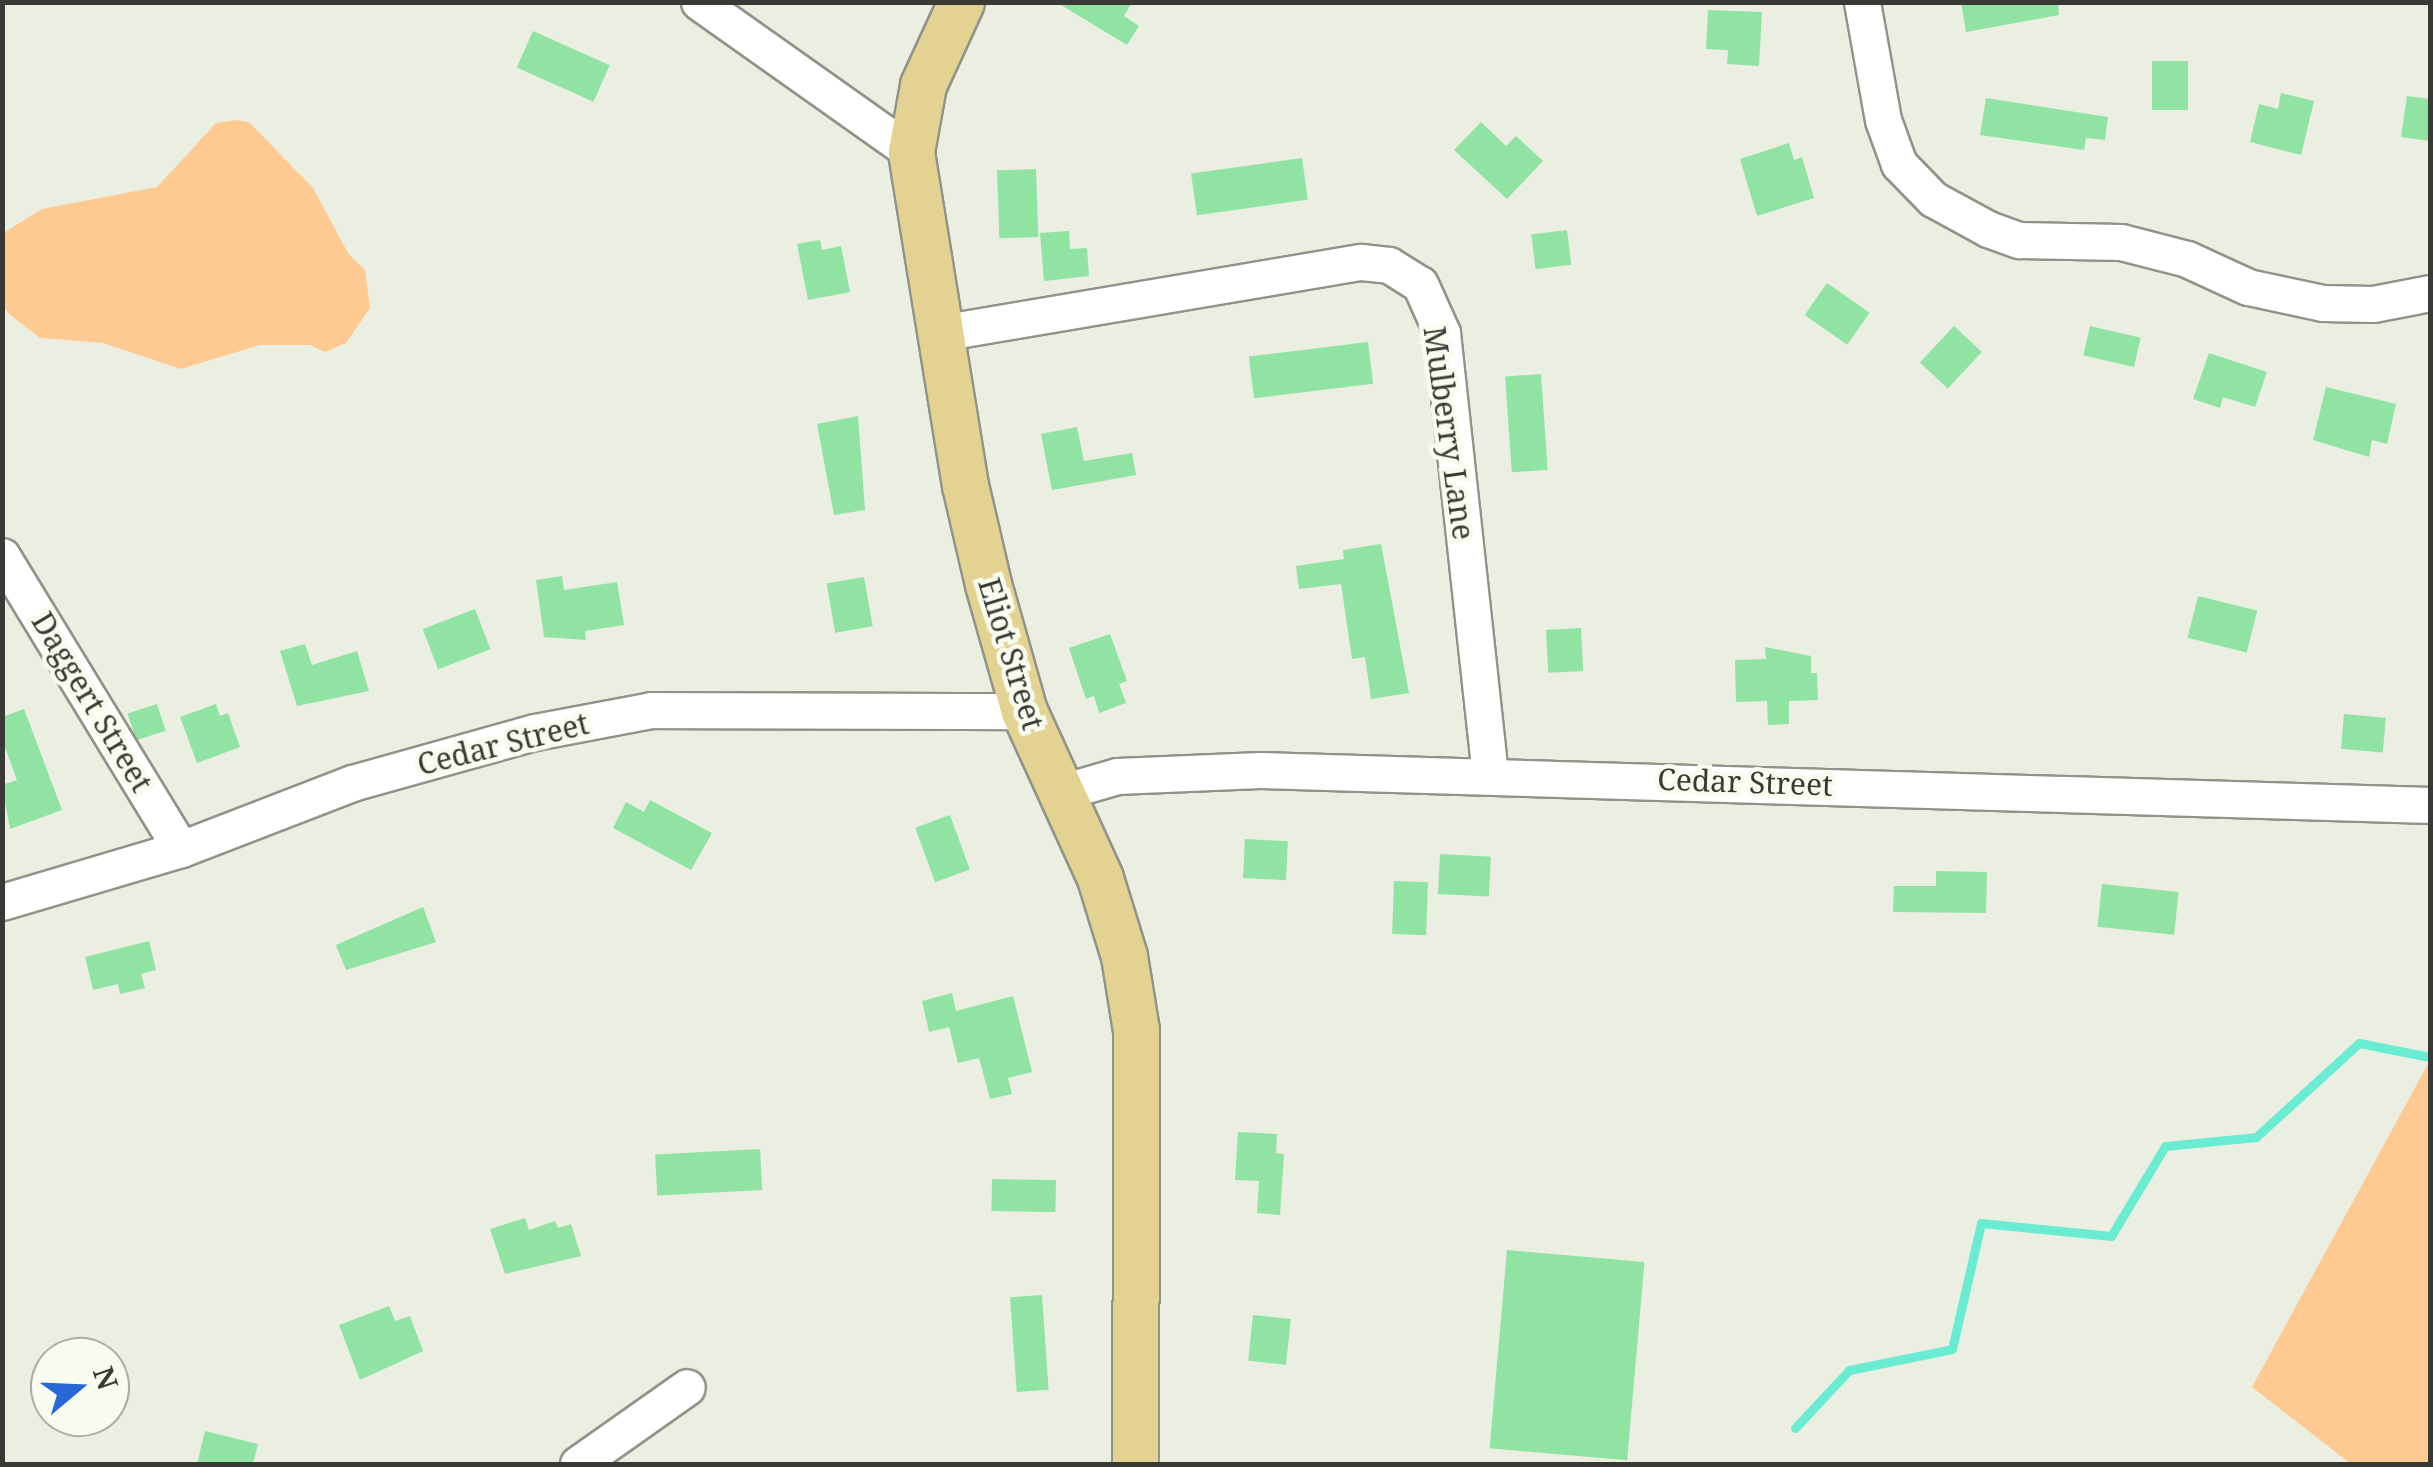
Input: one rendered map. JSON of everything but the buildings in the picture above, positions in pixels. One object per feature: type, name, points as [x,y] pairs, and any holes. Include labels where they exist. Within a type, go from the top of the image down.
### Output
[{"type":"main road","name":"Eliot Street","points":[[962,2],[923,84],[911,152],[965,485],[1024,711],[1100,878],[1124,956],[1136,1030],[1134,1464]]},
{"type":"street","points":[[699,2],[911,152]]},
{"type":"street","points":[[1862,2],[1898,164],[1933,199],[1988,228],[2019,240],[2121,242],[2186,259],[2248,287],[2324,304],[2373,304],[2430,292]]},
{"type":"street","name":"Mulberry Lane","points":[[940,333],[1361,262],[1388,266],[1420,284],[1442,333],[1490,774]]},
{"type":"street","name":"Daggert Street","points":[[2,556],[181,849]]},
{"type":"street","name":"Cedar Street","points":[[2,902],[181,849],[352,783],[536,732],[651,710],[1024,711]]},
{"type":"street","name":"Cedar Street","points":[[1062,792],[1117,776],[1260,770],[1490,774],[2192,803],[2430,805]]},
{"type":"street","points":[[578,1464],[687,1387]]},
{"type":"shaded area","points":[[249,122],[313,188],[348,253],[365,270],[370,308],[346,343],[325,352],[310,345],[260,345],[181,369],[103,343],[40,338],[9,314],[3,305],[3,233],[42,209],[157,187],[216,123]]},
{"type":"shaded area","points":[[2430,1060],[2430,1464],[2351,1464],[2252,1387]]},
{"type":"waterway","points":[[1795,1428],[1849,1370],[1952,1349],[1981,1223],[2111,1236],[2165,1146],[2256,1137],[2359,1043],[2430,1057]]}]
